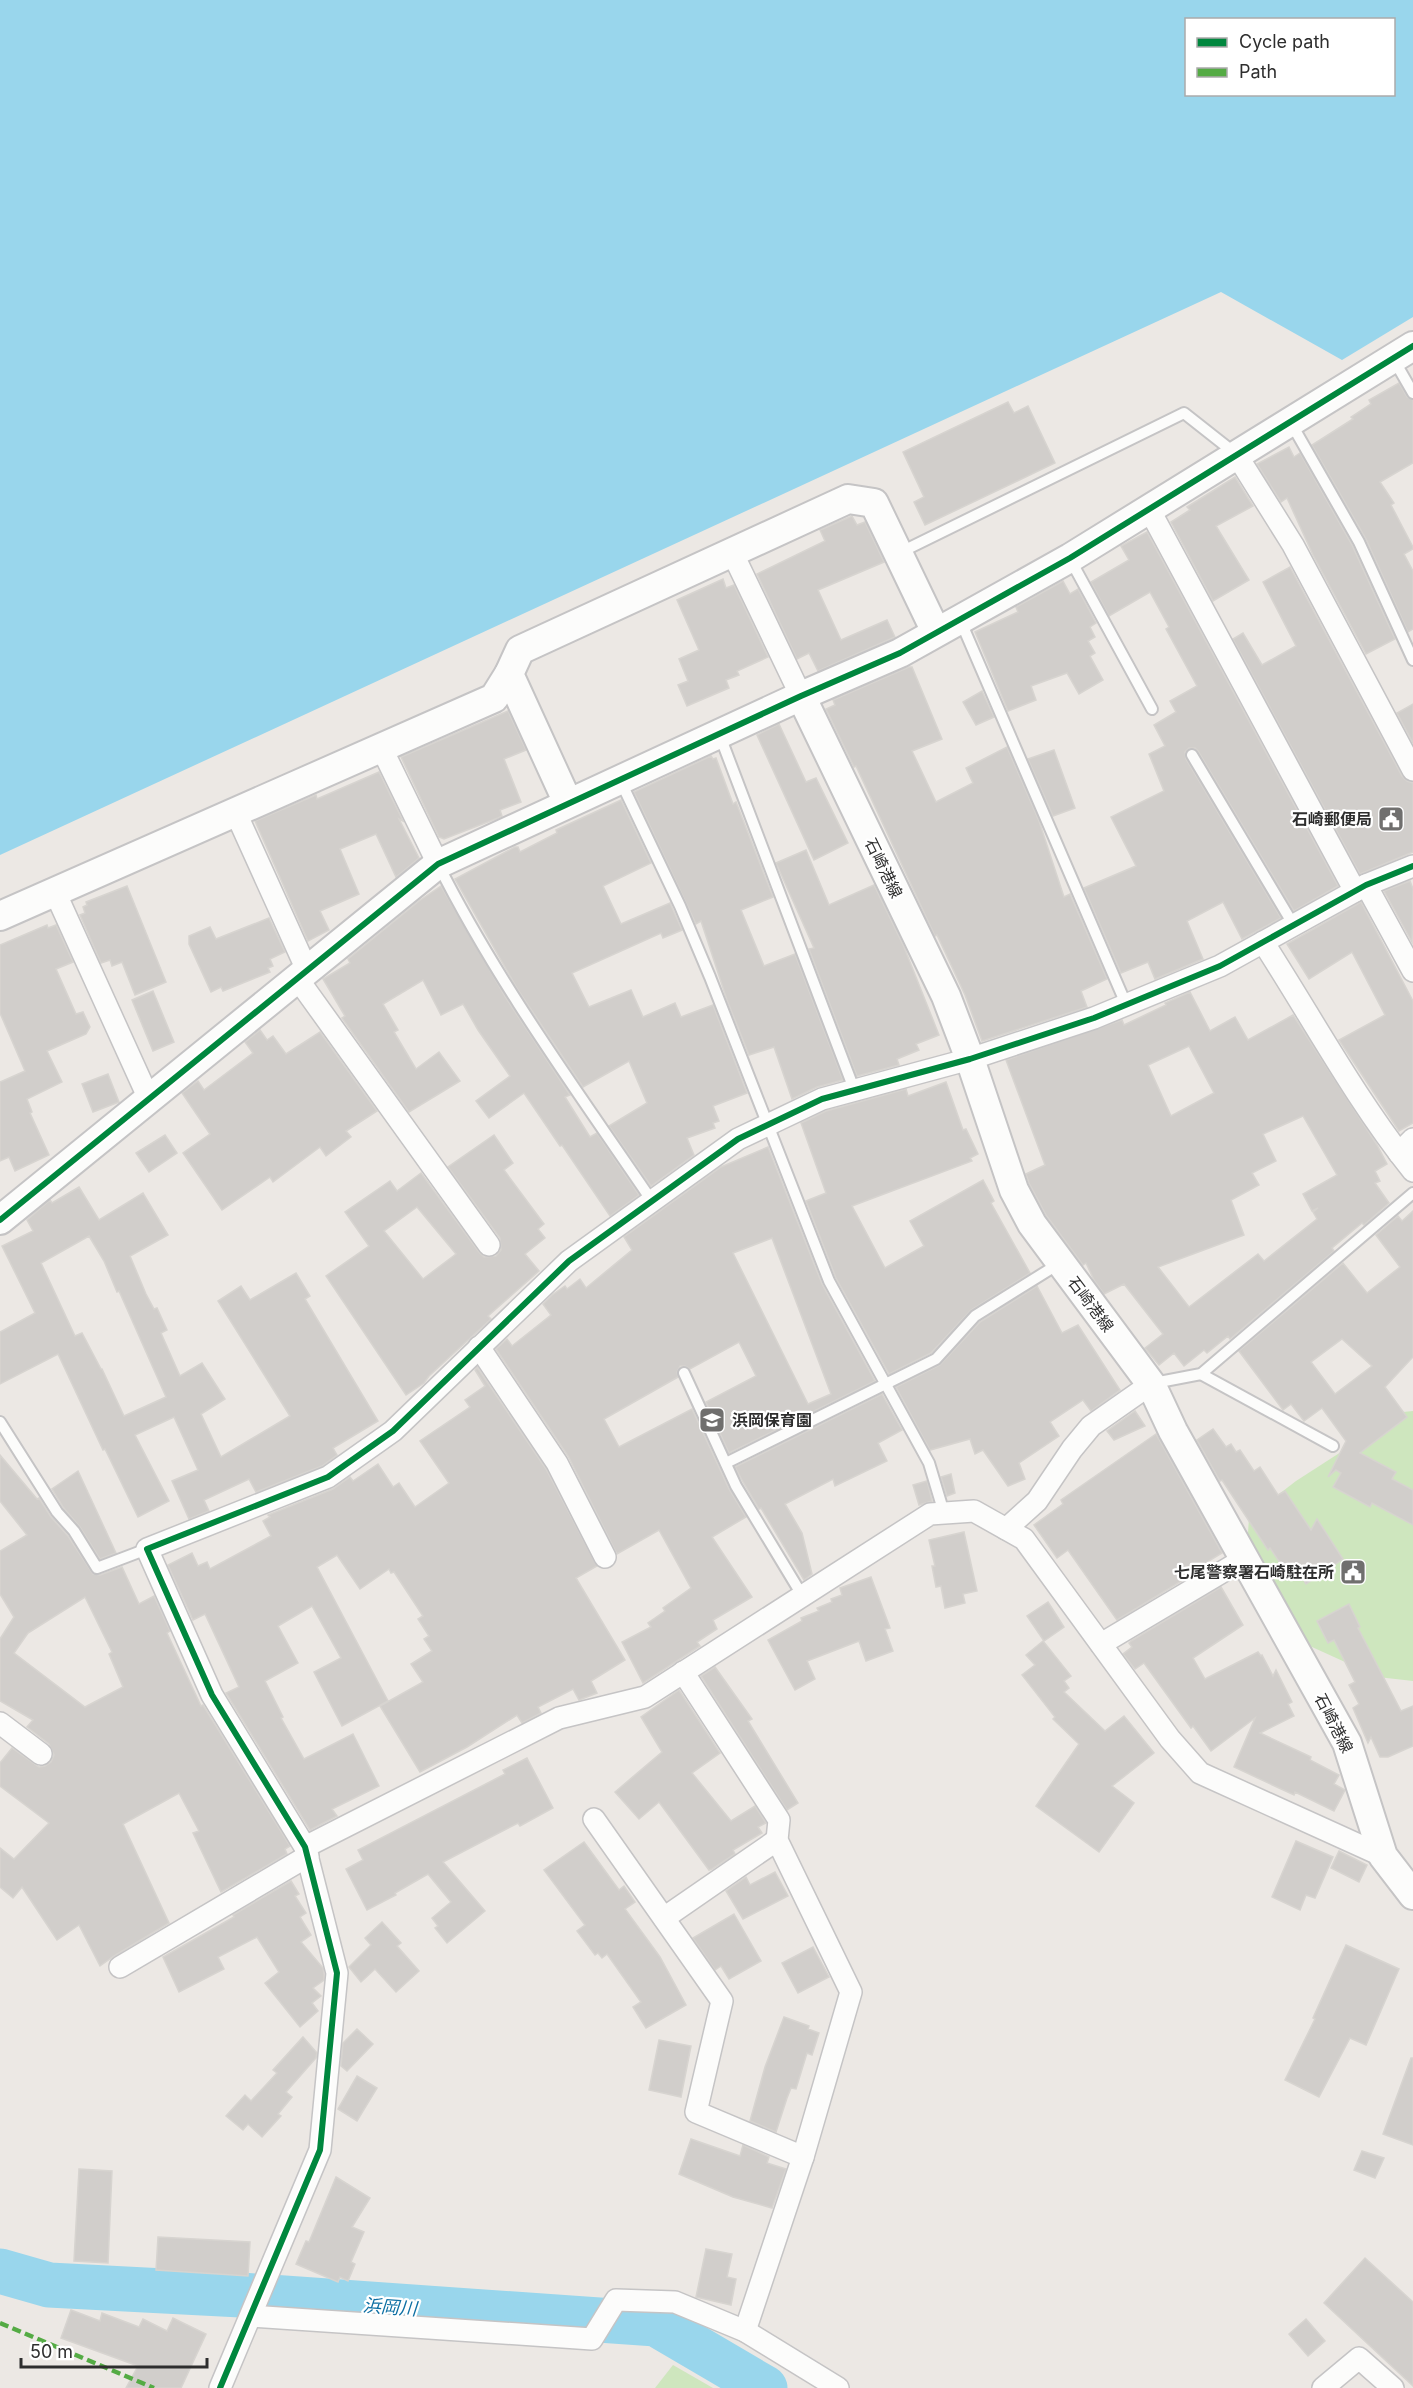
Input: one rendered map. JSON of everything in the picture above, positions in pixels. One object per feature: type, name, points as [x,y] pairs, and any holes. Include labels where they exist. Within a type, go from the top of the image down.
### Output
[{"type":"street","points":[[0,1220],[438,864],[801,696],[900,653],[1070,558],[1403,352]]},
{"type":"street","points":[[1236,454],[1293,545],[1413,770]]},
{"type":"street","points":[[0,916],[494,698],[520,650],[848,499],[874,503],[898,553],[948,626]]},
{"type":"street","points":[[1149,509],[1360,888],[1413,971]]},
{"type":"street","points":[[732,552],[801,696]]},
{"type":"street","points":[[509,674],[568,803]]},
{"type":"street","name":"石崎港線","points":[[801,696],[946,996],[970,1059],[1014,1190],[1032,1224],[1150,1384],[1173,1431],[1347,1743],[1383,1856],[1413,1894]]},
{"type":"street","points":[[381,747],[438,864]]},
{"type":"street","points":[[236,811],[302,974],[489,1245]]},
{"type":"street","points":[[219,2388],[320,2150],[337,1972],[306,1851],[212,1695],[147,1549],[328,1478],[393,1431],[569,1261],[738,1139],[822,1099],[970,1059],[1094,1018],[1220,966],[1360,888],[1413,866]]},
{"type":"street","points":[[55,892],[148,1099]]},
{"type":"street","points":[[1263,942],[1406,1146],[1413,1171]]},
{"type":"street","points":[[479,1347],[557,1463],[605,1557]]},
{"type":"street","points":[[1006,1529],[1037,1501],[1091,1426],[1150,1384]]},
{"type":"street","points":[[120,1967],[306,1851],[559,1718],[645,1697],[930,1514],[974,1511],[1024,1539],[1170,1739],[1200,1773],[1383,1856]]},
{"type":"street","points":[[1101,1644],[1244,1559]]},
{"type":"street","points":[[683,1672],[779,1820],[777,1840],[851,1992],[803,2157],[745,2331]]},
{"type":"street","points":[[0,1723],[41,1754]]},
{"type":"street","points":[[594,1819],[722,2001],[696,2112],[803,2157]]},
{"type":"street","points":[[664,1918],[777,1840]]},
{"type":"street","points":[[255,2304],[592,2339],[616,2300],[675,2302],[745,2331],[838,2388]]},
{"type":"street","points":[[1323,2388],[1359,2358],[1393,2388]]},
{"type":"lane","points":[[1403,352],[1413,393]]},
{"type":"lane","points":[[898,553],[1184,413],[1236,454]]},
{"type":"lane","points":[[1290,421],[1359,543],[1413,660]]},
{"type":"lane","points":[[1070,558],[1152,709]]},
{"type":"lane","points":[[948,626],[1126,1004]]},
{"type":"lane","points":[[719,734],[854,1089]]},
{"type":"lane","points":[[1191,755],[1293,924]]},
{"type":"lane","points":[[620,779],[680,906],[828,1281],[929,1463],[944,1513]]},
{"type":"lane","points":[[438,864],[457,903],[487,951],[652,1201]]},
{"type":"lane","points":[[1150,1384],[1201,1374],[1413,1193]]},
{"type":"lane","points":[[726,1463],[936,1359],[975,1316],[1060,1263]]},
{"type":"lane","points":[[684,1372],[736,1485],[802,1595]]},
{"type":"lane","points":[[1201,1374],[1333,1446]]},
{"type":"lane","points":[[0,1422],[57,1512],[74,1532],[97,1568],[147,1549]]},
{"type":"green space","points":[[1413,1411],[1413,1681],[1378,1677],[1290,1637],[1245,1580],[1249,1517],[1296,1481],[1403,1412]]},
{"type":"green space","points":[[673,2365],[713,2388],[655,2388]]},
{"type":"water","points":[[0,0],[1413,0],[1413,317],[1342,360],[1221,292],[0,855]]},
{"type":"building","points":[[1399,383],[1407,397],[1413,400],[1413,463],[1380,482],[1394,503],[1391,505],[1413,547],[1404,554],[1413,571],[1413,629],[1408,632],[1366,539],[1312,445],[1353,419],[1351,417],[1371,404],[1369,400]]},
{"type":"building","points":[[1008,402],[1014,413],[1028,406],[1055,463],[925,525],[914,502],[924,497],[903,452]]},
{"type":"building","points":[[1289,447],[1294,457],[1300,453],[1352,545],[1395,639],[1366,654],[1313,555],[1287,498],[1281,502],[1257,464]]},
{"type":"building","points":[[1235,477],[1253,506],[1216,526],[1249,580],[1213,601],[1171,522],[1190,510],[1187,507]]},
{"type":"building","points":[[852,516],[857,525],[865,522],[884,562],[818,590],[841,640],[887,620],[895,637],[818,671],[809,653],[797,659],[757,574],[825,541],[820,530]]},
{"type":"building","points":[[1147,532],[1338,886],[1294,911],[1198,751],[1195,748],[1189,748],[1185,752],[1186,759],[1281,918],[1242,939],[1223,902],[1187,921],[1203,959],[1155,979],[1148,962],[1121,973],[1084,888],[1136,866],[1111,817],[1164,791],[1149,754],[1165,746],[1154,725],[1176,712],[1170,701],[1197,686],[1166,629],[1169,627],[1150,592],[1109,616],[1091,582],[1129,560],[1121,546]]},
{"type":"building","points":[[1290,567],[1402,776],[1413,783],[1413,852],[1360,874],[1233,639],[1243,633],[1262,665],[1296,646],[1263,582]]},
{"type":"building","points":[[723,579],[726,588],[734,585],[768,657],[737,671],[739,675],[726,680],[729,688],[687,706],[678,685],[688,681],[679,659],[699,650],[677,600]]},
{"type":"building","points":[[1063,581],[1070,594],[1078,589],[1096,623],[1090,627],[1095,637],[1088,641],[1095,653],[1090,656],[1103,680],[1079,694],[1067,673],[1031,686],[1036,700],[1008,711],[975,632],[1018,612],[1016,607]]},
{"type":"building","points":[[912,667],[942,739],[912,751],[936,802],[973,783],[966,768],[1007,747],[1039,821],[1064,897],[1070,894],[1107,979],[1081,991],[1087,1007],[982,1041],[965,995],[937,935],[935,936],[856,766],[854,767],[826,709],[835,705],[833,700]]},
{"type":"building","points":[[982,691],[994,717],[976,725],[963,702]]},
{"type":"building","points":[[1413,704],[1413,743],[1397,713]]},
{"type":"building","points":[[508,711],[526,750],[504,759],[521,802],[500,810],[502,816],[498,818],[444,839],[439,837],[401,757]]},
{"type":"building","points":[[779,724],[806,782],[816,778],[848,843],[814,860],[757,735]]},
{"type":"building","points":[[1054,750],[1075,808],[1053,816],[1028,759]]},
{"type":"building","points":[[711,756],[713,759],[716,758],[733,804],[736,802],[773,897],[741,910],[764,966],[795,954],[843,1080],[817,1087],[792,1099],[774,1047],[749,1055],[727,1000],[701,921],[696,924],[634,792]]},
{"type":"building","points":[[379,772],[419,858],[396,877],[376,834],[340,849],[359,894],[320,911],[329,930],[308,941],[255,821],[316,795],[317,799]]},
{"type":"building","points":[[621,800],[651,863],[603,886],[621,924],[670,903],[682,930],[663,938],[661,933],[572,973],[589,1007],[631,990],[643,1017],[675,1003],[681,1017],[713,1005],[747,1093],[713,1106],[719,1121],[713,1123],[715,1128],[687,1138],[694,1155],[651,1186],[609,1126],[647,1103],[629,1061],[583,1087],[518,990],[455,879],[515,847],[518,847],[520,852],[557,833],[556,830]]},
{"type":"building","points":[[806,850],[829,905],[874,885],[904,947],[939,1035],[916,1044],[919,1050],[897,1059],[899,1065],[857,1076],[809,949],[814,948],[776,863]]},
{"type":"building","points":[[1410,881],[1413,889],[1412,942],[1384,891]]},
{"type":"building","points":[[127,886],[166,982],[135,995],[122,962],[112,966],[110,960],[101,963],[80,915],[85,913],[83,907],[87,905],[86,902]]},
{"type":"building","points":[[441,886],[506,998],[570,1095],[565,1097],[590,1137],[597,1133],[639,1195],[610,1216],[524,1093],[489,1118],[476,1101],[510,1076],[463,1004],[441,1015],[423,980],[383,1004],[398,1030],[394,1032],[416,1069],[439,1052],[460,1081],[409,1112],[342,1018],[345,1016],[323,979],[350,963],[348,959]]},
{"type":"building","points":[[1361,902],[1413,1001],[1413,1123],[1399,1131],[1339,1040],[1385,1015],[1352,952],[1309,979],[1287,944]]},
{"type":"building","points":[[269,918],[285,952],[270,959],[273,966],[268,968],[270,972],[223,991],[221,987],[211,992],[189,944],[189,936],[210,927],[216,939]]},
{"type":"building","points":[[47,925],[48,928],[56,925],[73,962],[56,969],[76,1014],[83,1012],[90,1027],[86,1034],[47,1051],[62,1082],[27,1099],[32,1112],[30,1113],[49,1155],[15,1171],[9,1157],[0,1161],[0,1082],[25,1071],[0,1013],[0,945]]},
{"type":"building","points":[[153,991],[174,1042],[153,1051],[132,1000]]},
{"type":"building","points":[[1190,992],[1210,1031],[1235,1017],[1248,1040],[1293,1015],[1387,1164],[1375,1171],[1380,1181],[1375,1183],[1389,1203],[1332,1248],[1334,1251],[1230,1339],[1228,1336],[1207,1353],[1204,1350],[1184,1366],[1174,1353],[1159,1365],[1145,1348],[1163,1334],[1124,1284],[1104,1294],[1086,1263],[1083,1265],[1046,1215],[1026,1174],[1045,1165],[1006,1060],[1122,1020],[1124,1025],[1166,1005],[1165,1003]],"holes":[[[1189,1046],[1214,1093],[1171,1116],[1148,1065]],[[1303,1116],[1337,1175],[1303,1194],[1312,1211],[1318,1208],[1313,1212],[1317,1219],[1264,1261],[1258,1254],[1189,1307],[1158,1267],[1244,1235],[1231,1200],[1259,1185],[1252,1173],[1276,1161],[1263,1134]]]},
{"type":"building","points":[[260,1030],[267,1040],[273,1036],[286,1054],[320,1032],[377,1111],[346,1131],[351,1137],[326,1156],[320,1147],[273,1182],[270,1177],[222,1210],[183,1153],[210,1134],[182,1093],[198,1081],[204,1090],[253,1053],[245,1042]]},
{"type":"building","points":[[108,1074],[119,1102],[93,1112],[82,1084]]},
{"type":"building","points":[[946,1082],[963,1130],[966,1129],[978,1154],[970,1158],[972,1161],[852,1206],[885,1268],[924,1246],[910,1221],[983,1180],[994,1201],[991,1203],[1030,1273],[971,1310],[931,1353],[889,1374],[836,1278],[806,1201],[826,1193],[801,1123],[826,1111],[906,1089],[908,1096]]},
{"type":"building","points":[[165,1135],[177,1153],[149,1172],[136,1153]]},
{"type":"building","points":[[494,1135],[513,1163],[504,1170],[544,1224],[538,1229],[545,1238],[525,1254],[539,1271],[488,1316],[491,1319],[424,1383],[406,1395],[326,1276],[369,1246],[345,1212],[390,1181],[397,1191],[421,1173],[479,1252],[484,1257],[496,1256],[501,1250],[500,1238],[448,1167]],"holes":[[[417,1207],[456,1254],[423,1279],[384,1231]]]},
{"type":"building","points":[[768,1147],[822,1284],[875,1381],[729,1453],[706,1402],[756,1376],[739,1342],[690,1369],[680,1366],[677,1372],[678,1377],[604,1419],[619,1447],[692,1409],[729,1489],[746,1517],[712,1537],[752,1597],[713,1620],[717,1629],[697,1642],[700,1646],[643,1683],[622,1642],[651,1627],[648,1623],[665,1611],[663,1608],[691,1588],[659,1530],[617,1554],[568,1456],[496,1349],[507,1339],[512,1346],[551,1315],[543,1304],[565,1286],[567,1289],[580,1279],[586,1288],[632,1250],[624,1237],[721,1167]],"holes":[[[772,1238],[831,1394],[808,1404],[733,1253]]]},
{"type":"building","points":[[79,1187],[99,1220],[143,1193],[168,1235],[130,1256],[146,1294],[154,1309],[157,1308],[167,1330],[161,1333],[180,1376],[202,1363],[225,1399],[201,1414],[221,1457],[290,1416],[218,1301],[241,1286],[250,1300],[296,1273],[310,1296],[305,1299],[378,1421],[333,1448],[337,1455],[322,1466],[256,1492],[249,1479],[204,1500],[209,1511],[189,1519],[172,1481],[198,1470],[174,1417],[135,1435],[169,1501],[138,1517],[105,1449],[103,1450],[58,1354],[0,1384],[0,1332],[35,1313],[2,1246],[33,1231],[27,1220],[50,1200],[52,1203]],"holes":[[[89,1236],[104,1261],[166,1397],[124,1416],[82,1333],[75,1336],[41,1263]]]},
{"type":"building","points":[[1413,1211],[1413,1357],[1385,1387],[1407,1417],[1360,1453],[1396,1472],[1392,1479],[1413,1490],[1413,1525],[1372,1503],[1370,1507],[1333,1487],[1341,1473],[1336,1470],[1328,1477],[1346,1441],[1322,1408],[1304,1421],[1291,1404],[1283,1410],[1239,1351],[1343,1263],[1367,1293],[1400,1267],[1376,1235],[1398,1216],[1402,1221]],"holes":[[[1342,1339],[1372,1366],[1335,1394],[1311,1362]]]},
{"type":"building","points":[[1037,1286],[1062,1333],[1078,1325],[1120,1390],[1091,1411],[1083,1400],[1050,1422],[1059,1436],[1019,1463],[1025,1479],[1008,1486],[983,1450],[975,1454],[970,1439],[930,1450],[896,1387],[940,1365],[980,1322]]},
{"type":"building","points":[[477,1367],[546,1469],[597,1566],[576,1578],[625,1660],[591,1681],[597,1693],[579,1700],[573,1689],[538,1707],[541,1713],[522,1723],[517,1715],[467,1747],[420,1772],[380,1706],[423,1682],[411,1664],[432,1651],[424,1639],[429,1636],[418,1619],[423,1616],[394,1572],[391,1573],[389,1569],[360,1589],[337,1555],[317,1567],[388,1701],[342,1726],[314,1672],[341,1658],[312,1606],[278,1626],[298,1663],[265,1681],[283,1717],[281,1718],[304,1759],[353,1734],[379,1786],[332,1809],[337,1816],[310,1830],[226,1693],[239,1687],[205,1614],[193,1620],[168,1565],[192,1553],[198,1566],[207,1562],[210,1569],[271,1536],[263,1521],[270,1517],[268,1515],[333,1489],[350,1477],[353,1481],[378,1464],[393,1487],[399,1483],[415,1507],[449,1483],[420,1441],[470,1407],[465,1400],[485,1386],[475,1370]]},
{"type":"building","points":[[882,1394],[902,1430],[878,1443],[887,1461],[835,1486],[833,1479],[785,1504],[802,1533],[812,1574],[804,1580],[735,1467]]},
{"type":"building","points":[[1135,1411],[1145,1426],[1114,1440],[1107,1431]]},
{"type":"building","points":[[1213,1429],[1226,1447],[1231,1444],[1236,1452],[1240,1450],[1254,1471],[1260,1467],[1278,1495],[1285,1491],[1311,1530],[1317,1519],[1343,1559],[1306,1584],[1293,1563],[1284,1569],[1270,1548],[1268,1550],[1222,1480],[1220,1481],[1197,1440]]},
{"type":"building","points":[[1156,1434],[1222,1553],[1207,1562],[1208,1565],[1117,1620],[1068,1550],[1057,1558],[1034,1525],[1063,1504],[1061,1500]]},
{"type":"building","points":[[0,1455],[37,1499],[39,1498],[93,1574],[100,1575],[122,1567],[139,1604],[154,1596],[170,1631],[167,1633],[201,1706],[203,1705],[290,1846],[285,1849],[287,1854],[221,1892],[193,1833],[199,1831],[179,1793],[123,1824],[169,1923],[100,1966],[79,1925],[57,1940],[22,1887],[13,1898],[0,1887],[0,1848],[14,1859],[49,1823],[0,1786],[0,1763],[12,1748],[39,1767],[51,1762],[54,1755],[49,1744],[27,1727],[33,1720],[0,1701],[0,1639],[14,1617],[0,1594],[0,1551],[27,1535],[0,1501]],"holes":[[[85,1597],[112,1652],[109,1654],[123,1687],[85,1707],[14,1653],[28,1633]]]},
{"type":"building","points":[[78,1471],[116,1553],[100,1559],[52,1489]]},
{"type":"building","points":[[951,1474],[955,1493],[947,1496],[941,1477]]},
{"type":"building","points":[[927,1481],[932,1501],[919,1505],[913,1485]]},
{"type":"building","points":[[964,1532],[977,1591],[963,1594],[965,1603],[945,1608],[941,1586],[936,1587],[932,1566],[935,1566],[929,1540]]},
{"type":"building","points":[[871,1577],[890,1628],[885,1629],[893,1651],[866,1661],[859,1641],[807,1661],[815,1679],[795,1690],[768,1640],[802,1621],[801,1618],[819,1611],[817,1608],[832,1602],[831,1599],[842,1595],[840,1588]]},
{"type":"building","points":[[1221,1587],[1243,1625],[1193,1658],[1205,1679],[1258,1652],[1262,1655],[1273,1676],[1276,1670],[1292,1702],[1288,1704],[1294,1716],[1260,1733],[1311,1757],[1310,1760],[1339,1775],[1334,1784],[1345,1790],[1334,1811],[1234,1767],[1255,1718],[1211,1751],[1193,1726],[1191,1728],[1144,1663],[1135,1669],[1123,1654],[1132,1647],[1129,1643],[1131,1641]]},
{"type":"building","points":[[1048,1602],[1064,1627],[1044,1641],[1027,1616]]},
{"type":"building","points":[[1349,1604],[1360,1627],[1358,1628],[1401,1711],[1413,1706],[1413,1746],[1388,1757],[1380,1757],[1371,1737],[1368,1743],[1353,1708],[1359,1704],[1349,1685],[1355,1682],[1334,1640],[1328,1643],[1317,1621]]},
{"type":"building","points":[[1043,1641],[1071,1676],[1064,1681],[1069,1688],[1064,1692],[1105,1731],[1124,1716],[1154,1753],[1112,1786],[1134,1803],[1099,1852],[1036,1806],[1079,1744],[1053,1719],[1055,1717],[1022,1675],[1035,1665],[1026,1655]]},
{"type":"building","points":[[715,1667],[752,1719],[748,1721],[798,1803],[787,1810],[701,1676]]},
{"type":"building","points":[[679,1690],[720,1753],[692,1773],[731,1821],[755,1806],[766,1823],[758,1827],[762,1833],[733,1850],[735,1854],[709,1870],[659,1802],[639,1819],[615,1792],[662,1752],[641,1717]]},
{"type":"building","points":[[527,1758],[553,1808],[520,1826],[518,1823],[443,1862],[485,1911],[447,1943],[435,1928],[438,1926],[432,1918],[451,1902],[428,1874],[395,1893],[396,1895],[367,1910],[346,1869],[363,1860],[358,1850],[505,1774],[503,1770]]},
{"type":"building","points":[[1296,1841],[1333,1857],[1315,1898],[1306,1895],[1300,1910],[1272,1897]]},
{"type":"building","points":[[584,1842],[619,1890],[624,1886],[635,1902],[625,1909],[660,1957],[686,2005],[646,2028],[633,2007],[641,2002],[607,1954],[602,1958],[598,1953],[595,1955],[577,1931],[585,1925],[544,1870]]},
{"type":"building","points":[[1339,1851],[1367,1865],[1359,1882],[1331,1868]]},
{"type":"building","points":[[775,1872],[788,1896],[743,1919],[726,1891],[746,1877],[750,1885]]},
{"type":"building","points":[[291,1881],[299,1894],[295,1896],[306,1913],[300,1917],[311,1935],[301,1942],[323,1968],[324,1980],[313,1988],[321,1996],[312,2003],[318,2011],[300,2027],[265,1983],[279,1972],[257,1937],[218,1957],[224,1969],[179,1992],[163,1957],[234,1917],[233,1915]]},
{"type":"building","points":[[734,1914],[761,1961],[729,1979],[721,1966],[715,1970],[693,1938]]},
{"type":"building","points":[[382,1922],[401,1943],[397,1946],[419,1971],[396,1992],[375,1969],[361,1982],[349,1967],[371,1945],[365,1938]]},
{"type":"building","points":[[1346,1945],[1399,1969],[1366,2045],[1350,2038],[1319,2097],[1285,2080],[1315,2019],[1313,2018]]},
{"type":"building","points":[[813,1947],[829,1977],[798,1993],[782,1963]]},
{"type":"building","points":[[784,2017],[809,2026],[808,2029],[819,2033],[812,2055],[807,2053],[796,2089],[791,2088],[776,2132],[750,2121],[765,2067]]},
{"type":"building","points":[[357,2029],[373,2044],[347,2071],[341,2066],[343,2043]]},
{"type":"building","points":[[303,2037],[317,2053],[316,2058],[286,2092],[292,2097],[278,2114],[281,2116],[262,2137],[248,2124],[243,2130],[226,2116],[245,2095],[251,2101],[277,2073],[273,2070]]},
{"type":"building","points":[[659,2040],[691,2046],[681,2097],[649,2090]]},
{"type":"building","points":[[1411,2058],[1413,2058],[1413,2145],[1383,2134]]},
{"type":"building","points":[[357,2076],[377,2088],[357,2121],[338,2109]]},
{"type":"building","points":[[691,2139],[740,2156],[743,2145],[769,2157],[767,2163],[786,2169],[772,2208],[733,2197],[679,2174]]},
{"type":"building","points":[[1362,2151],[1384,2158],[1375,2178],[1354,2170]]},
{"type":"building","points":[[79,2169],[112,2171],[108,2263],[74,2261]]},
{"type":"building","points":[[336,2177],[370,2198],[352,2227],[364,2232],[351,2262],[355,2264],[348,2281],[340,2277],[338,2282],[296,2264],[306,2241],[309,2242]]},
{"type":"building","points":[[158,2237],[250,2242],[248,2276],[156,2270]]},
{"type":"building","points":[[706,2249],[732,2254],[727,2277],[736,2279],[731,2305],[696,2297]]},
{"type":"building","points":[[1365,2258],[1413,2302],[1413,2386],[1324,2303]]},
{"type":"building","points":[[71,2310],[100,2321],[102,2313],[139,2327],[143,2319],[167,2331],[173,2318],[206,2334],[181,2388],[126,2388],[138,2366],[61,2338]]},
{"type":"building","points":[[1306,2319],[1325,2341],[1308,2356],[1289,2334]]},
{"type":"waterway","name":"浜岡川","points":[[0,2271],[49,2285],[241,2295],[656,2324],[765,2388]]},
{"type":"marked path","points":[[0,2323],[154,2388]]},
{"type":"cycle path","points":[[0,1220],[438,864],[801,696],[900,653],[1070,558],[1413,346]]},
{"type":"cycle path","points":[[220,2388],[320,2150],[337,1973],[305,1847],[212,1695],[147,1549],[328,1477],[393,1431],[569,1261],[738,1139],[822,1099],[970,1059],[1094,1018],[1220,966],[1366,885],[1413,866]]},
{"type":"place","name":"石崎郵便局","points":[[1391,819]]},
{"type":"place","name":"浜岡保育園","points":[[712,1420]]},
{"type":"place","name":"七尾警察署石崎駐在所","points":[[1353,1572]]}]
